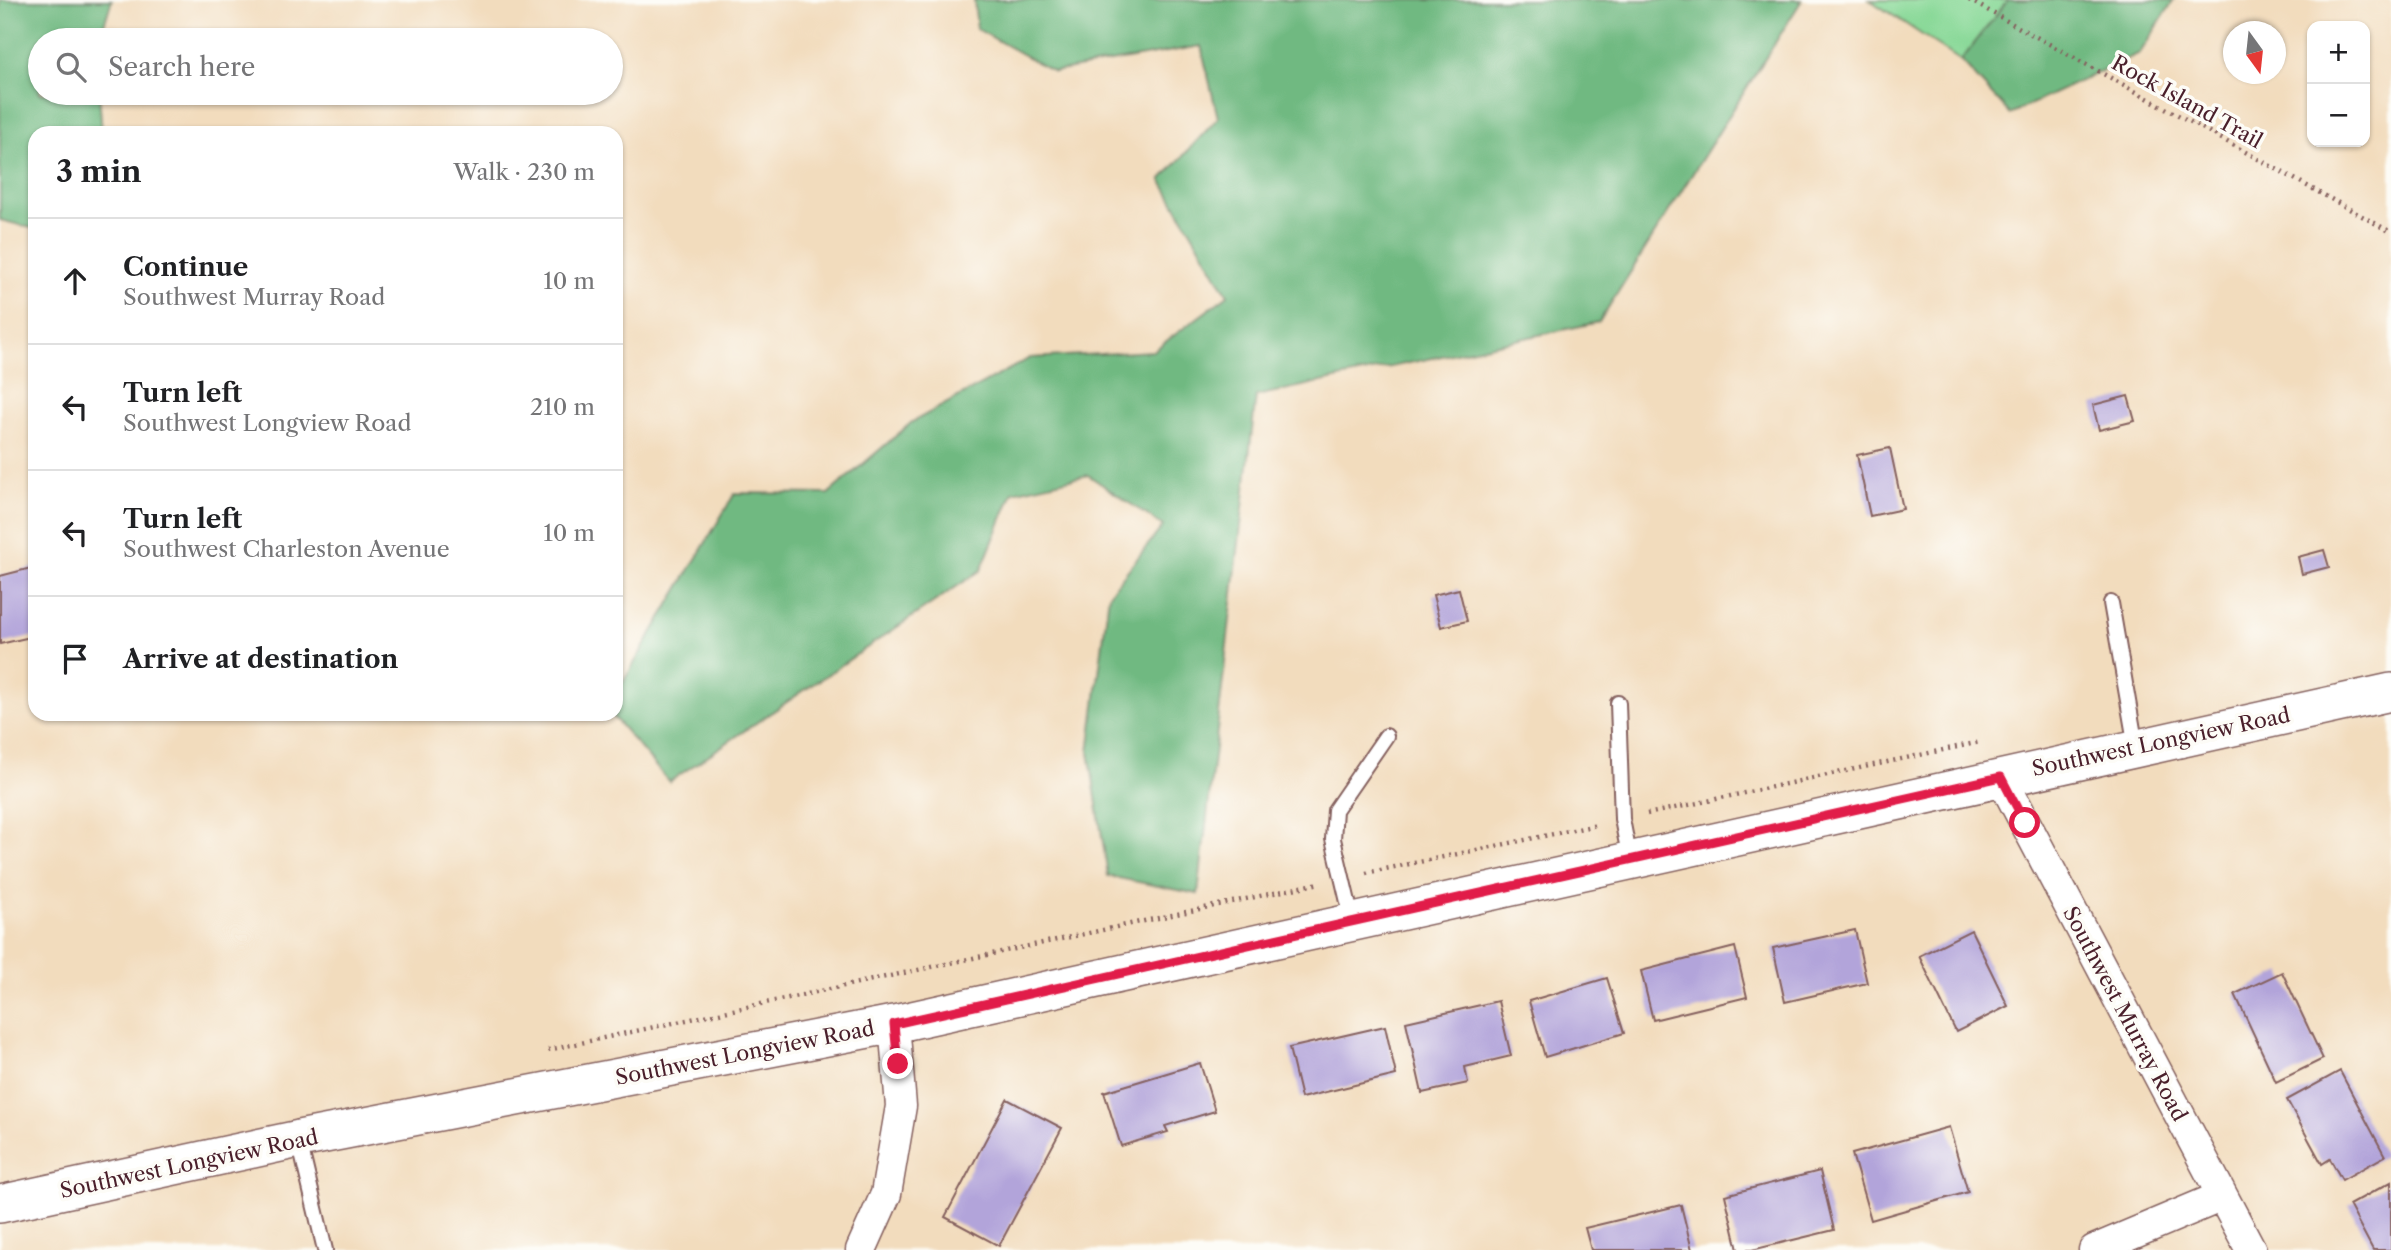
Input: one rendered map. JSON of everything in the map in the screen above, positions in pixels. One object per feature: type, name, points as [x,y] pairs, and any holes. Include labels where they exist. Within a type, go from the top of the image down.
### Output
[{"type":"street","name":"Southwest Longview Road","points":[[0,1205],[299,1139],[894,1024],[2391,692]]},
{"type":"street","name":"Southwest Murray Road","points":[[2001,777],[2220,1197],[2251,1250]]},
{"type":"street","points":[[862,1250],[886,1194],[901,1105],[894,1024]]},
{"type":"street","points":[[2094,1250],[2220,1197]]},
{"type":"lane","points":[[2111,603],[2136,747]]},
{"type":"lane","points":[[1618,703],[1622,819],[1630,862]]},
{"type":"lane","points":[[1353,923],[1333,839],[1335,810],[1386,736]]},
{"type":"lane","points":[[299,1139],[325,1250]]},
{"type":"path","name":"Rock Island Trail","points":[[1969,0],[2391,232]]},
{"type":"path","points":[[543,1051],[1983,741]]},
{"type":"green space","points":[[0,0],[112,0],[103,28],[28,28],[28,105],[100,105],[101,126],[28,126],[28,227],[0,220]]},
{"type":"green space","points":[[974,0],[1802,0],[1599,322],[1256,396],[1198,894],[1108,876],[1089,752],[1109,594],[1163,526],[1088,475],[1013,492],[981,570],[669,782],[617,721],[623,721],[623,682],[735,493],[828,494],[912,422],[1030,358],[1153,351],[1228,295],[1161,180],[1218,118],[1201,46],[1054,72],[977,29]]},
{"type":"green space","points":[[1870,0],[2008,0],[1961,61]]},
{"type":"green space","points":[[2008,0],[2174,0],[2140,53],[2010,114],[1961,61]]},
{"type":"building","points":[[2128,396],[2135,421],[2099,430],[2093,405]]},
{"type":"building","points":[[1890,448],[1903,509],[1870,516],[1857,455]]},
{"type":"building","points":[[2324,550],[2329,567],[2302,574],[2298,557]]},
{"type":"building","points":[[28,569],[28,638],[0,644],[0,576]]},
{"type":"building","points":[[1459,589],[1467,621],[1441,627],[1433,595]]},
{"type":"building","points":[[1855,930],[1867,983],[1785,1002],[1773,948]]},
{"type":"building","points":[[1971,930],[2008,1006],[1956,1032],[1919,956]]},
{"type":"building","points":[[1735,947],[1747,997],[1653,1020],[1641,971]]},
{"type":"building","points":[[2282,972],[2323,1059],[2276,1082],[2235,994]]},
{"type":"building","points":[[1607,978],[1624,1033],[1545,1057],[1529,1001]]},
{"type":"building","points":[[1498,1001],[1511,1056],[1465,1067],[1468,1083],[1422,1093],[1406,1022]]},
{"type":"building","points":[[1385,1026],[1396,1075],[1301,1098],[1289,1048]]},
{"type":"building","points":[[1200,1063],[1215,1111],[1165,1126],[1168,1132],[1121,1146],[1104,1092]]},
{"type":"building","points":[[2340,1071],[2385,1156],[2342,1180],[2330,1159],[2322,1164],[2287,1100]]},
{"type":"building","points":[[1007,1099],[1062,1128],[999,1246],[945,1217]]},
{"type":"building","points":[[1949,1127],[1968,1192],[1871,1220],[1852,1154]]},
{"type":"building","points":[[1820,1171],[1834,1230],[1752,1250],[1738,1250],[1725,1195]]},
{"type":"building","points":[[2391,1182],[2391,1250],[2373,1250],[2349,1205]]},
{"type":"building","points":[[1681,1205],[1692,1250],[1591,1250],[1585,1228]]},
{"type":"route","points":[[898,1064],[894,1024],[2001,777],[2025,823]]}]
